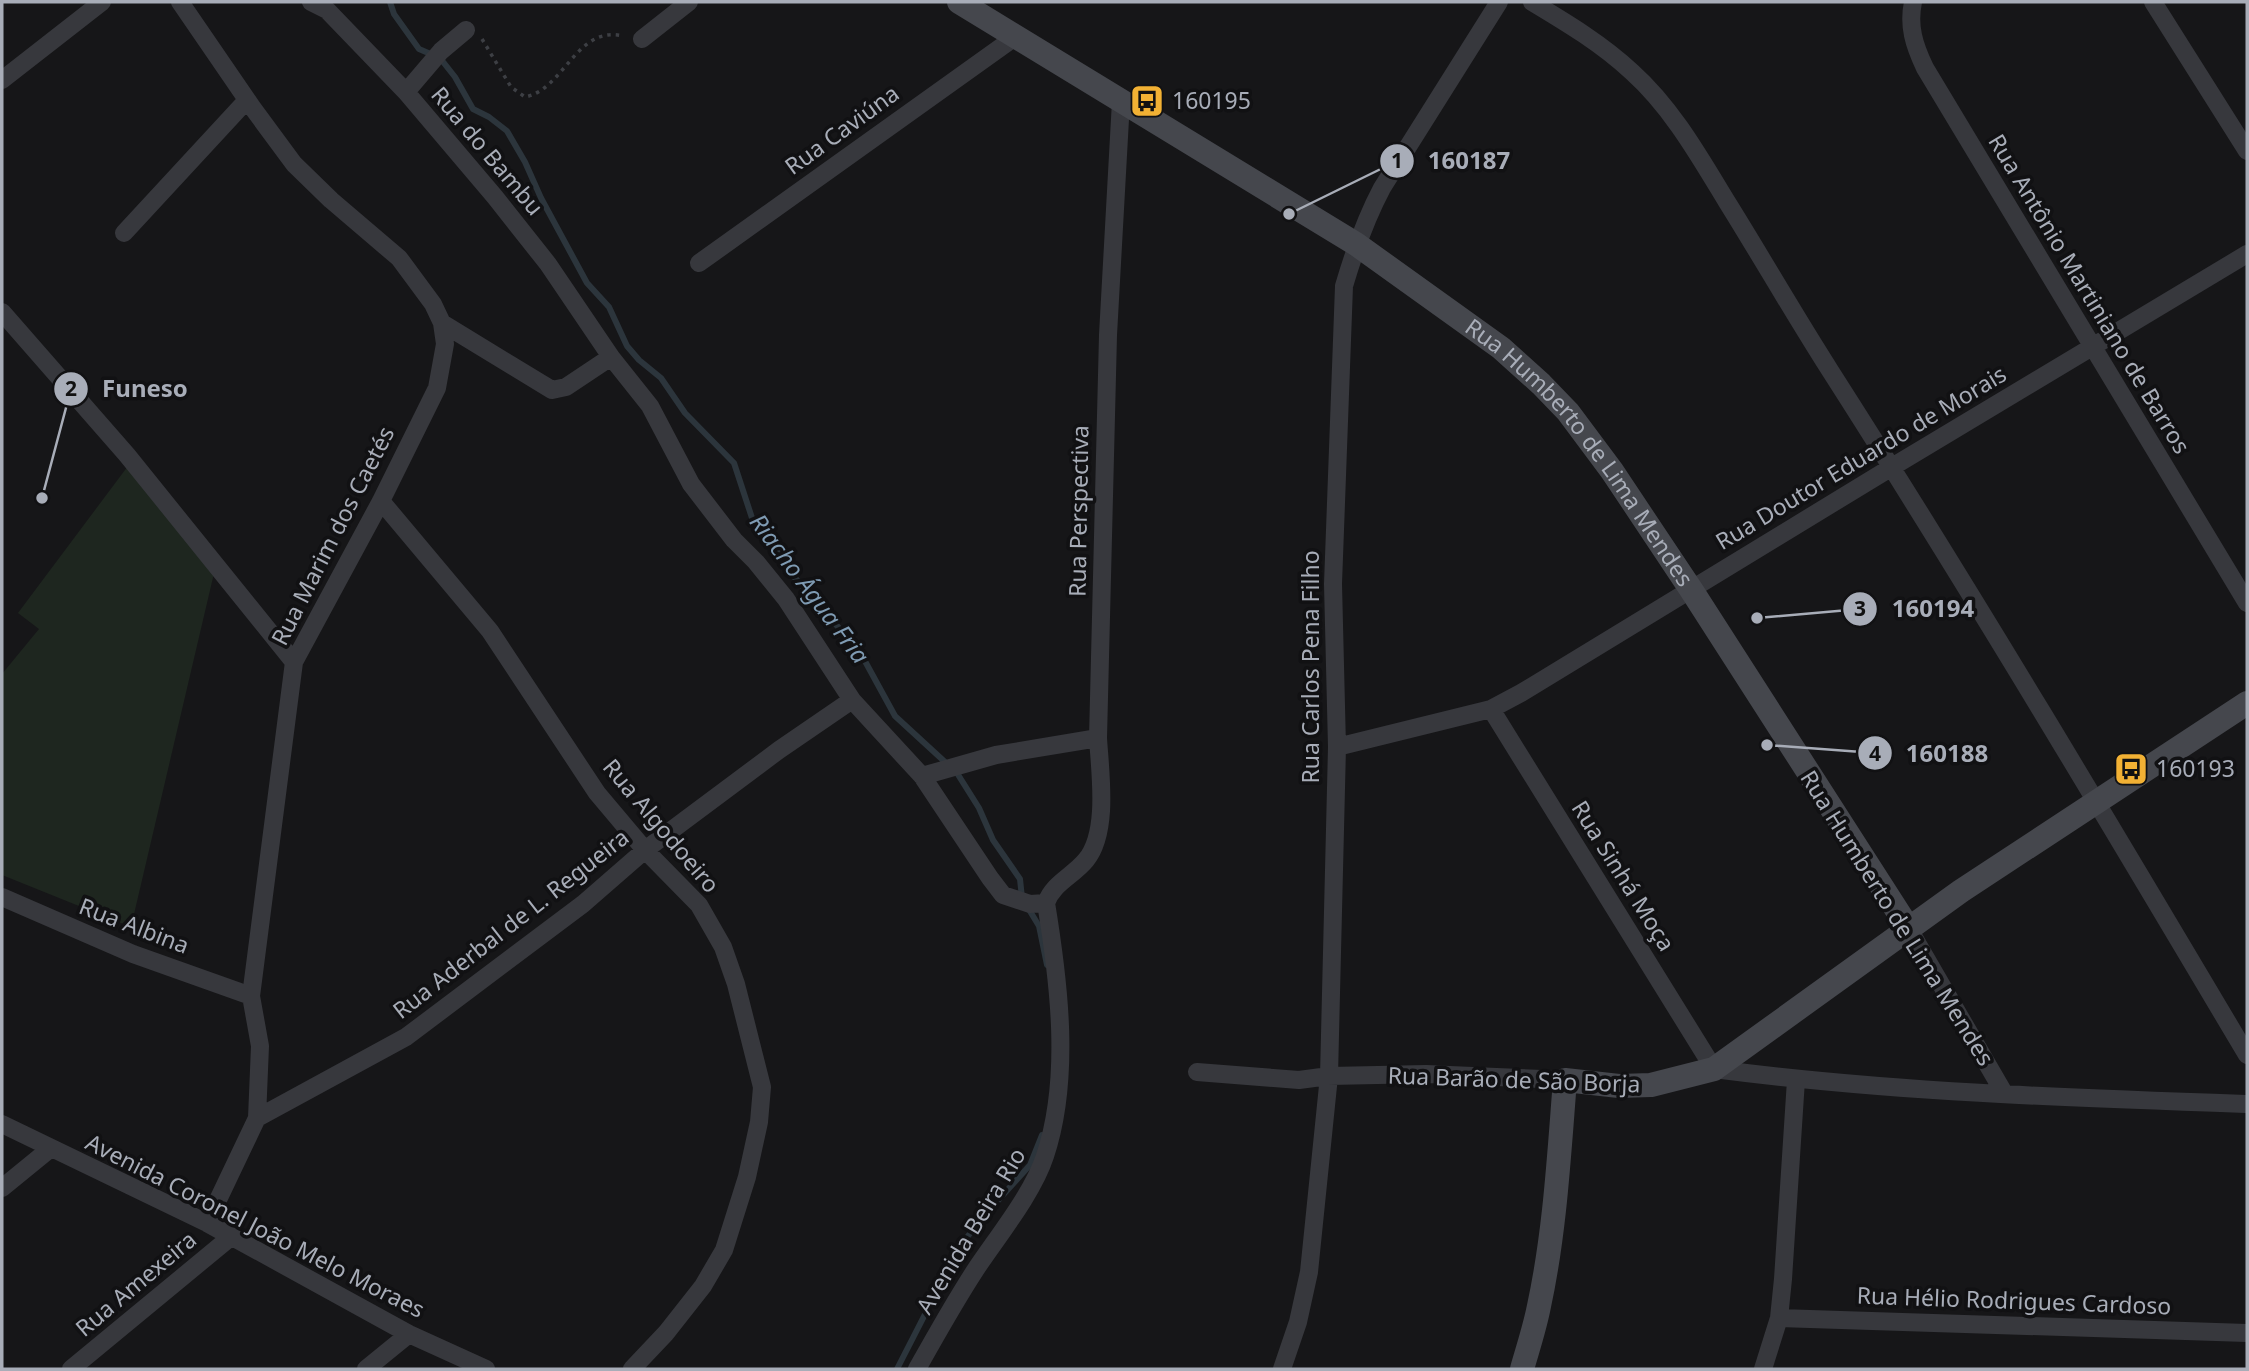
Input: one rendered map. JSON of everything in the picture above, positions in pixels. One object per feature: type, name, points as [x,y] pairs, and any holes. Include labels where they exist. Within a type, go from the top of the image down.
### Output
[{"type":"street","points":[[2,80],[102,2]]},
{"type":"street","name":"Rua Marim dos Caetés","points":[[180,2],[294,164],[331,200],[399,258],[433,304],[442,323],[444,357],[437,388],[381,501],[294,662],[251,996],[260,1046],[257,1118],[207,1223]]},
{"type":"street","points":[[311,2],[327,10],[406,92]]},
{"type":"street","points":[[642,39],[689,2]]},
{"type":"street","name":"Rua Humberto de Lima Mendes","points":[[959,2],[1356,244],[1501,348],[1569,412],[1692,591],[1909,929],[2004,1093]]},
{"type":"street","name":"Rua Carlos Pena Filho","points":[[1282,1369],[1298,1322],[1309,1272],[1329,1076],[1337,747],[1333,584],[1344,286],[1356,244],[1382,188],[1499,2]]},
{"type":"street","points":[[1532,2],[1598,43],[1633,73],[1667,109],[1695,149],[2097,802],[2247,1055]]},
{"type":"street","name":"Rua Antônio Martiniano de Barros","points":[[1913,2],[1913,38],[1925,68],[2247,603]]},
{"type":"street","points":[[2153,2],[2247,151]]},
{"type":"street","name":"Rua do Bambu","points":[[466,30],[441,51],[406,92],[548,264],[611,358],[650,406],[691,484],[734,540],[786,598],[852,699]]},
{"type":"street","name":"Rua Caviúna","points":[[699,263],[1015,37]]},
{"type":"street","points":[[124,233],[247,100]]},
{"type":"street","name":"Rua Perspectiva","points":[[1038,904],[1086,860],[1093,848],[1102,800],[1098,738],[1108,335],[1121,101]]},
{"type":"street","name":"Rua Doutor Eduardo de Morais","points":[[1337,747],[1491,709],[1560,671],[1892,467],[2247,254]]},
{"type":"street","points":[[2,313],[127,455],[294,662]]},
{"type":"street","points":[[442,323],[552,390],[566,387],[611,358]]},
{"type":"street","name":"Rua Algodoeiro","points":[[381,501],[490,631],[597,793],[645,850],[699,905],[723,947],[736,984],[762,1087],[760,1122],[747,1177],[724,1250],[703,1286],[666,1333],[632,1369]]},
{"type":"street","points":[[852,699],[927,774],[1003,895],[1038,904]]},
{"type":"street","name":"Rua Aderbal de L. Regueira","points":[[257,1118],[406,1037],[583,904],[645,850],[852,699]]},
{"type":"street","points":[[1714,1069],[1961,891],[2247,703]]},
{"type":"street","name":"Rua Sinhá Moça","points":[[1491,709],[1714,1069]]},
{"type":"street","points":[[927,774],[996,755],[1098,738]]},
{"type":"street","name":"Rua Albina","points":[[2,897],[133,954],[251,996]]},
{"type":"street","name":"Avenida Beira Rio","points":[[917,1369],[961,1291],[1022,1200],[1044,1158],[1051,1135],[1059,1082],[1060,1027],[1038,904]]},
{"type":"street","name":"Rua Barão de São Borja","points":[[1197,1072],[1289,1079],[1426,1074],[1565,1080],[1619,1086],[1651,1085],[1714,1069],[1796,1080],[2247,1104]]},
{"type":"street","points":[[1522,1369],[1539,1306],[1548,1251],[1565,1080]]},
{"type":"street","points":[[1763,1369],[1779,1318],[1796,1080]]},
{"type":"street","name":"Avenida Coronel João Melo Moraes","points":[[2,1124],[207,1223],[409,1334],[486,1369]]},
{"type":"street","points":[[2,1188],[51,1148]]},
{"type":"street","name":"Rua Amexeira","points":[[71,1369],[232,1237]]},
{"type":"street","name":"Rua Hélio Rodrigues Cardoso","points":[[1779,1318],[2247,1333]]},
{"type":"street","points":[[366,1369],[409,1334]]},
{"type":"path","points":[[466,30],[474,30],[481,37],[511,87],[525,97],[545,88],[578,52],[599,37],[617,34],[642,39]]},
{"type":"shaded area","points":[[128,466],[215,569],[131,927],[2,875],[2,674],[39,629],[18,613]]},
{"type":"waterway","name":"Riacho Água Fria","points":[[390,2],[394,14],[419,49],[440,58],[455,77],[473,109],[507,131],[587,283],[609,307],[627,346],[661,378],[685,413],[734,463],[753,521],[774,541],[789,571],[860,652],[895,716],[957,773],[979,808],[993,840],[1020,879],[1022,898],[1039,926],[1047,965]]},
{"type":"waterway","name":"Riacho Água Fria","points":[[897,1369],[960,1246],[1030,1165],[1042,1135]]},
{"type":"place","name":"160195","points":[[1147,101]]},
{"type":"place","name":"160187","points":[[1289,214]]},
{"type":"place","name":"Funeso","points":[[42,498]]},
{"type":"place","name":"160194","points":[[1757,618]]},
{"type":"place","name":"160188","points":[[1767,745]]},
{"type":"place","name":"160193","points":[[2131,769]]}]
